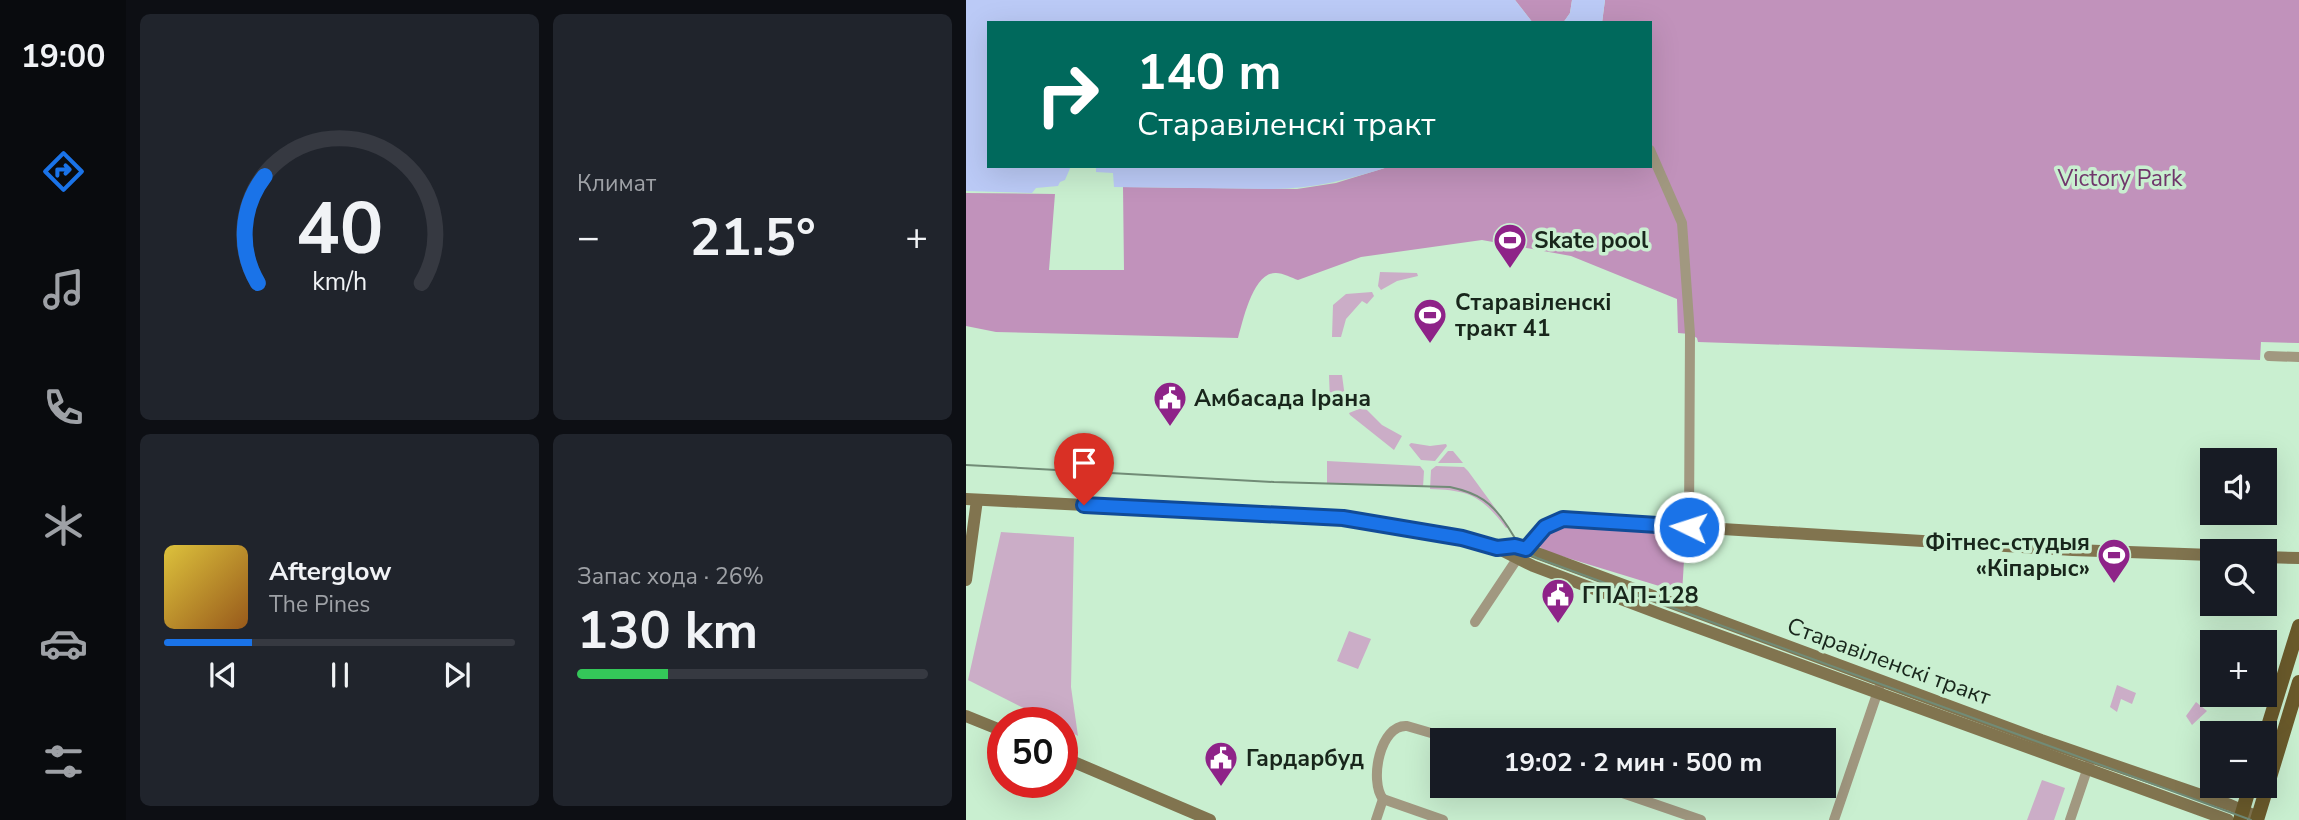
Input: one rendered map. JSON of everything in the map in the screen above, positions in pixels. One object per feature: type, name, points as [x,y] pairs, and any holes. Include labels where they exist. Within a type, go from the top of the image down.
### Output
[{"type":"main road","points":[[966,580],[972,500]]},
{"type":"main road","name":"Старавіленскі тракт","points":[[972,500],[1343,518],[1462,538],[1497,548],[1515,546],[1522,554],[1879,687],[2090,763],[2241,815],[2260,819]]},
{"type":"main road","points":[[1522,554],[1545,527],[1563,519],[2073,550],[2200,555]]},
{"type":"main road","points":[[2277,557],[2299,558]]},
{"type":"main road","points":[[2270,721],[2299,626]]},
{"type":"main road","points":[[2277,741],[2299,682]]},
{"type":"main road","points":[[966,716],[987,725]]},
{"type":"main road","name":"Старавіленскі тракт","points":[[2090,763],[2228,820]]},
{"type":"main road","points":[[1078,764],[1210,820]]},
{"type":"main road","points":[[2241,815],[2246,798]]},
{"type":"main road","points":[[2260,819],[2264,798]]},
{"type":"street","points":[[1652,155],[1682,223],[1690,334],[1689,527]]},
{"type":"street","points":[[2269,356],[2299,357]]},
{"type":"street","points":[[1475,622],[1522,554]]},
{"type":"street","points":[[1835,820],[1879,687]]},
{"type":"street","points":[[1430,733],[1400,725],[1394,730],[1382,746],[1376,783],[1383,799],[1443,820]]},
{"type":"street","points":[[2070,820],[2090,763]]},
{"type":"street","points":[[1637,798],[1701,820]]},
{"type":"street","points":[[1376,820],[1383,799]]},
{"type":"shaded area","points":[[1380,272],[1417,273],[1418,276],[1397,281],[1381,290],[1378,286]]},
{"type":"shaded area","points":[[1372,292],[1374,296],[1367,304],[1362,301],[1346,319],[1341,337],[1332,337],[1333,305],[1346,294]]},
{"type":"shaded area","points":[[1329,375],[1342,375],[1344,390],[1352,406],[1343,409],[1330,402]]},
{"type":"shaded area","points":[[1364,407],[1382,425],[1402,436],[1394,450],[1349,413]]},
{"type":"shaded area","points":[[1409,445],[1447,446],[1435,461],[1421,460]]},
{"type":"shaded area","points":[[1448,451],[1453,451],[1463,463],[1438,463]]},
{"type":"shaded area","points":[[1327,461],[1420,466],[1424,471],[1423,487],[1327,483]]},
{"type":"shaded area","points":[[1436,466],[1464,467],[1509,527],[1506,528],[1474,497],[1455,491],[1430,489],[1431,470]]},
{"type":"shaded area","points":[[1001,532],[1074,537],[1071,687],[1074,707],[1021,707],[968,680]]},
{"type":"shaded area","points":[[1349,631],[1371,639],[1358,669],[1337,661]]},
{"type":"shaded area","points":[[2117,685],[2136,693],[2132,704],[2121,699],[2117,712],[2110,707]]},
{"type":"shaded area","points":[[2196,702],[2207,711],[2192,725],[2186,716]]},
{"type":"shaded area","points":[[2042,780],[2065,788],[2054,820],[2027,820]]},
{"type":"green space","points":[[1515,0],[1572,0],[1570,13],[1564,21],[1531,21]]},
{"type":"green space","name":"Victory Park","points":[[1605,0],[2299,0],[2299,343],[2261,342],[2260,360],[1698,342],[1697,338],[1690,334],[1678,333],[1677,299],[1571,256],[1482,240],[1361,257],[1298,280],[1279,273],[1268,275],[1261,280],[1250,299],[1238,338],[996,332],[966,326],[966,193],[1055,194],[1049,270],[1124,270],[1123,187],[1297,189],[1336,183],[1385,168],[1652,168],[1652,21],[1602,21]]},
{"type":"green space","points":[[1566,525],[1681,535],[1685,544],[1682,593],[1548,552],[1538,546],[1548,534]]},
{"type":"water","points":[[966,0],[1515,0],[1531,21],[987,21],[987,168],[1070,168],[1065,180],[1058,186],[1036,188],[1032,193],[966,191]]},
{"type":"water","points":[[1572,0],[1605,0],[1602,21],[1564,21],[1570,13]]},
{"type":"water","points":[[1096,168],[1384,168],[1332,182],[1271,189],[1114,187],[1113,173],[1096,172]]},
{"type":"tram line","points":[[966,465],[1460,489],[1490,505],[1520,545],[1537,558],[2251,820]]},
{"type":"place","name":"Skate pool","points":[[1510,270]]},
{"type":"place","name":"Старавіленскі тракт 41","points":[[1430,345]]},
{"type":"place","name":"Амбасада Ірана","points":[[1170,428]]},
{"type":"place","name":"Фітнес-студыя «Кіпарыс»","points":[[2114,585]]},
{"type":"place","name":"ГПАП-128","points":[[1558,625]]},
{"type":"place","name":"Гардарбуд","points":[[1221,788]]},
{"type":"route","points":[[1084,505],[1343,518],[1462,538],[1497,548],[1515,546],[1526,549],[1545,527],[1563,519],[1689,527]]}]
